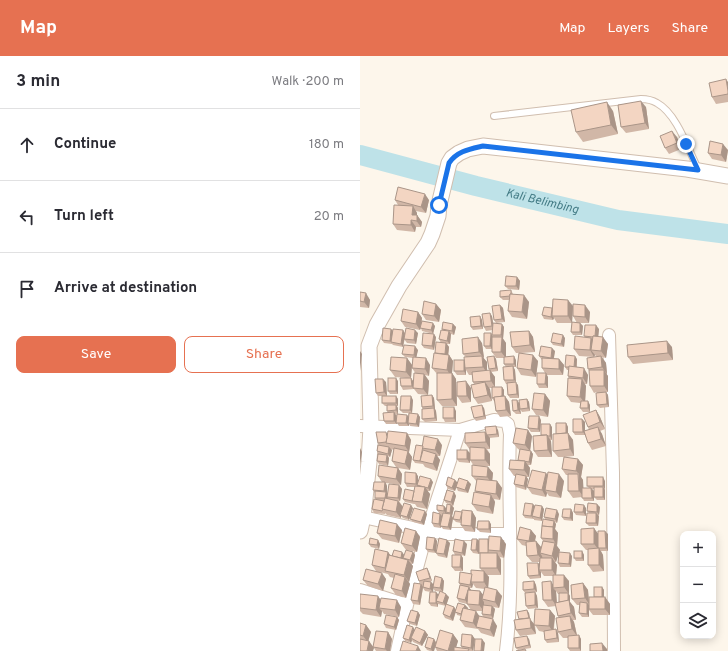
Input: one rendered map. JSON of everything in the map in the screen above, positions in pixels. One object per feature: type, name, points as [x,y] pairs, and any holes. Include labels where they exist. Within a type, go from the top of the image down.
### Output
[{"type":"street","points":[[510,534],[449,534],[362,524],[369,462],[366,426],[369,346],[373,335],[399,286],[428,243],[432,234],[438,216],[446,174],[452,158],[468,149],[483,146],[698,170],[728,176]]},
{"type":"street","points":[[609,335],[613,465],[614,651]]},
{"type":"street","points":[[366,426],[460,430],[494,420],[504,421],[509,426],[510,606],[506,651]]},
{"type":"street","points":[[397,651],[407,605],[427,531],[460,430]]},
{"type":"street","points":[[360,590],[407,605]]},
{"type":"lane","points":[[494,116],[642,99],[650,100],[662,106],[678,127],[698,170]]},
{"type":"building","points":[[726,79],[728,94],[712,97],[709,83]]},
{"type":"building","points":[[641,101],[645,123],[621,127],[618,105]]},
{"type":"building","points":[[607,102],[611,125],[576,132],[571,110]]},
{"type":"building","points":[[672,131],[677,143],[665,148],[660,136]]},
{"type":"building","points":[[710,141],[723,144],[721,155],[708,153]]},
{"type":"building","points":[[398,187],[425,194],[421,207],[395,200]]},
{"type":"building","points":[[394,205],[413,206],[412,215],[417,215],[417,221],[411,220],[411,225],[393,224]]},
{"type":"building","points":[[506,276],[517,277],[516,286],[505,286]]},
{"type":"building","points":[[511,290],[510,296],[500,297],[500,291]]},
{"type":"building","points":[[360,292],[366,293],[364,302],[360,301]]},
{"type":"building","points":[[510,294],[524,295],[522,312],[508,311]]},
{"type":"building","points":[[553,299],[568,300],[568,316],[552,316]]},
{"type":"building","points":[[424,301],[436,304],[434,316],[422,314]]},
{"type":"building","points":[[573,304],[585,305],[585,317],[573,316]]},
{"type":"building","points":[[500,305],[502,319],[494,320],[492,306]]},
{"type":"building","points":[[544,307],[552,308],[551,317],[542,315]]},
{"type":"building","points":[[403,309],[418,312],[416,324],[401,321]]},
{"type":"building","points":[[490,313],[492,326],[484,327],[482,314]]},
{"type":"building","points":[[480,316],[481,326],[471,327],[470,317]]},
{"type":"building","points":[[422,321],[433,323],[431,330],[420,328]]},
{"type":"building","points":[[443,322],[453,324],[452,331],[442,329]]},
{"type":"building","points":[[572,322],[580,323],[580,332],[571,332]]},
{"type":"building","points":[[493,323],[502,324],[501,335],[492,335]]},
{"type":"building","points":[[585,325],[596,325],[595,336],[584,336]]},
{"type":"building","points":[[383,328],[391,329],[390,341],[382,340]]},
{"type":"building","points":[[406,328],[415,330],[414,340],[404,339]]},
{"type":"building","points":[[393,329],[403,330],[401,344],[391,342]]},
{"type":"building","points":[[441,330],[449,331],[447,341],[439,339]]},
{"type":"building","points":[[529,331],[530,345],[512,347],[510,332]]},
{"type":"building","points":[[423,333],[434,334],[432,346],[422,345]]},
{"type":"building","points":[[484,333],[491,333],[490,346],[484,346]]},
{"type":"building","points":[[553,333],[563,335],[561,344],[551,342]]},
{"type":"building","points":[[575,336],[591,338],[590,350],[574,349]]},
{"type":"building","points":[[593,336],[603,337],[601,351],[591,350]]},
{"type":"building","points":[[478,337],[479,352],[463,354],[462,339]]},
{"type":"building","points":[[492,337],[502,337],[501,352],[492,352]]},
{"type":"building","points":[[667,341],[668,353],[628,357],[627,345]]},
{"type":"building","points":[[436,342],[446,343],[445,354],[435,353]]},
{"type":"building","points":[[404,345],[415,346],[414,355],[402,354]]},
{"type":"building","points":[[541,346],[552,348],[551,358],[539,356]]},
{"type":"building","points":[[434,353],[449,355],[447,370],[432,368]]},
{"type":"building","points":[[519,353],[533,355],[531,370],[517,368]]},
{"type":"building","points":[[566,355],[575,356],[574,367],[565,367]]},
{"type":"building","points":[[482,356],[483,367],[465,368],[464,357]]},
{"type":"building","points":[[494,356],[496,368],[489,369],[487,357]]},
{"type":"building","points":[[514,356],[514,364],[504,364],[504,357]]},
{"type":"building","points":[[601,356],[602,367],[588,369],[587,358]]},
{"type":"building","points":[[391,357],[407,358],[406,372],[390,370]]},
{"type":"building","points":[[413,357],[426,358],[425,369],[412,368]]},
{"type":"building","points":[[542,358],[559,359],[559,369],[542,368]]},
{"type":"building","points":[[454,360],[464,360],[464,371],[454,371]]},
{"type":"building","points":[[513,366],[514,380],[504,380],[503,367]]},
{"type":"building","points":[[569,366],[584,368],[583,378],[568,376]]},
{"type":"building","points":[[490,370],[491,381],[473,382],[472,372]]},
{"type":"building","points":[[589,370],[604,370],[604,386],[590,386]]},
{"type":"building","points":[[414,373],[424,374],[423,389],[413,388]]},
{"type":"building","points":[[437,373],[452,373],[452,399],[437,400]]},
{"type":"building","points":[[537,373],[546,373],[545,384],[537,384]]},
{"type":"building","points":[[388,378],[396,378],[396,391],[388,391]]},
{"type":"building","points":[[400,378],[411,378],[412,386],[401,386]]},
{"type":"building","points":[[568,378],[582,379],[580,397],[567,396]]},
{"type":"building","points":[[375,379],[383,379],[384,392],[376,393]]},
{"type":"building","points":[[466,381],[467,396],[457,396],[457,382]]},
{"type":"building","points":[[485,382],[488,395],[474,398],[471,385]]},
{"type":"building","points":[[516,382],[517,394],[508,395],[507,383]]},
{"type":"building","points":[[492,387],[502,387],[502,396],[492,398]]},
{"type":"building","points":[[606,392],[607,404],[597,405],[596,393]]},
{"type":"building","points":[[534,393],[545,394],[543,410],[532,409]]},
{"type":"building","points":[[432,395],[433,406],[422,407],[421,396]]},
{"type":"building","points":[[382,396],[396,396],[396,403],[382,403]]},
{"type":"building","points":[[401,396],[411,396],[410,410],[400,410]]},
{"type":"building","points":[[505,396],[506,410],[496,411],[494,397]]},
{"type":"building","points":[[527,399],[528,408],[520,409],[519,400]]},
{"type":"building","points":[[512,400],[517,400],[518,410],[513,411]]},
{"type":"building","points":[[581,401],[588,401],[588,408],[580,408]]},
{"type":"building","points":[[387,405],[396,405],[396,410],[387,411]]},
{"type":"building","points":[[482,405],[484,416],[474,418],[471,407]]},
{"type":"building","points":[[443,407],[454,407],[454,418],[443,418]]},
{"type":"building","points":[[434,408],[435,418],[422,419],[422,409]]},
{"type":"building","points":[[596,410],[600,422],[588,427],[583,415]]},
{"type":"building","points":[[394,412],[394,421],[384,421],[383,413]]},
{"type":"building","points":[[409,413],[418,414],[416,424],[408,423]]},
{"type":"building","points":[[397,414],[407,415],[406,423],[396,423]]},
{"type":"building","points":[[529,416],[539,416],[538,429],[528,428]]},
{"type":"building","points":[[573,419],[582,419],[583,432],[573,432]]},
{"type":"building","points":[[556,423],[566,423],[566,433],[556,434]]},
{"type":"building","points":[[541,424],[550,424],[550,436],[541,435]]},
{"type":"building","points":[[496,426],[497,434],[487,435],[485,427]]},
{"type":"building","points":[[598,427],[601,439],[588,443],[584,431]]},
{"type":"building","points":[[516,428],[528,430],[525,445],[513,443]]},
{"type":"building","points":[[388,431],[407,433],[405,446],[386,443]]},
{"type":"building","points":[[376,432],[386,432],[386,442],[378,443]]},
{"type":"building","points":[[485,432],[486,442],[465,443],[465,433]]},
{"type":"building","points":[[568,433],[570,449],[553,451],[553,434]]},
{"type":"building","points":[[547,435],[548,450],[534,451],[533,436]]},
{"type":"building","points":[[424,436],[438,439],[435,450],[422,448]]},
{"type":"building","points":[[378,445],[389,447],[388,454],[377,451]]},
{"type":"building","points":[[416,445],[423,446],[420,461],[413,460]]},
{"type":"building","points":[[470,447],[485,448],[485,460],[470,460]]},
{"type":"building","points":[[394,448],[408,451],[405,464],[392,461]]},
{"type":"building","points":[[520,449],[531,451],[529,462],[518,460]]},
{"type":"building","points":[[423,450],[436,454],[433,464],[420,461]]},
{"type":"building","points":[[457,450],[467,450],[467,459],[457,459]]},
{"type":"building","points":[[378,454],[387,455],[386,462],[377,461]]},
{"type":"building","points":[[564,457],[578,459],[576,471],[562,469]]},
{"type":"building","points":[[510,460],[525,461],[524,470],[509,469]]},
{"type":"building","points":[[379,465],[398,468],[396,479],[378,476]]},
{"type":"building","points":[[472,465],[488,467],[487,477],[472,476]]},
{"type":"building","points":[[532,470],[546,473],[542,490],[527,487]]},
{"type":"building","points":[[405,472],[416,473],[416,484],[405,483]]},
{"type":"building","points":[[548,472],[559,474],[556,492],[545,490]]},
{"type":"building","points":[[516,474],[526,476],[524,486],[514,484]]},
{"type":"building","points":[[568,474],[578,474],[579,491],[568,491]]},
{"type":"building","points":[[420,476],[431,479],[428,488],[417,485]]},
{"type":"building","points":[[448,477],[455,480],[452,488],[446,485]]},
{"type":"building","points":[[587,477],[603,477],[603,486],[587,486]]},
{"type":"building","points":[[459,478],[468,481],[465,490],[456,487]]},
{"type":"building","points":[[477,479],[497,481],[496,494],[475,491]]},
{"type":"building","points":[[374,482],[385,482],[384,491],[373,490]]},
{"type":"building","points":[[389,484],[399,485],[398,498],[387,497]]},
{"type":"building","points":[[415,486],[425,487],[422,502],[412,501]]},
{"type":"building","points":[[594,487],[603,487],[603,497],[594,497]]},
{"type":"building","points":[[582,488],[591,488],[592,498],[582,498]]},
{"type":"building","points":[[405,489],[414,491],[412,501],[403,499]]},
{"type":"building","points":[[447,490],[454,492],[451,502],[444,500]]},
{"type":"building","points":[[375,491],[386,492],[385,498],[375,498]]},
{"type":"building","points":[[474,492],[491,495],[489,507],[472,504]]},
{"type":"building","points":[[385,498],[398,501],[396,512],[382,509]]},
{"type":"building","points":[[374,499],[384,501],[382,511],[372,509]]},
{"type":"building","points":[[404,503],[411,505],[407,517],[400,515]]},
{"type":"building","points":[[525,503],[533,504],[531,516],[523,515]]},
{"type":"building","points":[[588,503],[597,504],[597,512],[587,511]]},
{"type":"building","points":[[447,504],[451,505],[450,513],[446,512]]},
{"type":"building","points":[[575,504],[584,505],[583,512],[574,512]]},
{"type":"building","points":[[437,505],[444,506],[444,511],[437,510]]},
{"type":"building","points":[[535,505],[542,506],[540,518],[532,516]]},
{"type":"building","points":[[414,508],[425,511],[421,522],[410,519]]},
{"type":"building","points":[[546,508],[557,510],[555,519],[544,517]]},
{"type":"building","points":[[563,509],[571,509],[570,518],[562,517]]},
{"type":"building","points":[[462,510],[472,511],[471,526],[461,525]]},
{"type":"building","points":[[455,511],[462,512],[460,520],[453,519]]},
{"type":"building","points":[[433,512],[440,514],[439,524],[432,523]]},
{"type":"building","points":[[443,513],[451,514],[448,527],[440,526]]},
{"type":"building","points":[[587,513],[596,513],[596,523],[586,523]]},
{"type":"building","points":[[543,519],[554,521],[553,527],[542,526]]},
{"type":"building","points":[[380,520],[397,524],[395,536],[377,533]]},
{"type":"building","points":[[478,521],[489,521],[489,529],[477,529]]},
{"type":"building","points":[[542,526],[553,527],[553,539],[541,538]]},
{"type":"building","points":[[520,527],[531,530],[529,541],[517,539]]},
{"type":"building","points":[[405,528],[416,531],[412,546],[401,543]]},
{"type":"building","points":[[594,528],[594,544],[581,544],[581,529]]},
{"type":"building","points":[[598,531],[605,531],[606,548],[598,548]]},
{"type":"building","points":[[489,536],[501,537],[500,551],[488,550]]},
{"type":"building","points":[[427,537],[435,538],[433,550],[426,549]]},
{"type":"building","points":[[370,538],[378,540],[377,545],[369,544]]},
{"type":"building","points":[[439,538],[447,540],[444,554],[436,553]]},
{"type":"building","points":[[455,539],[464,541],[462,553],[453,551]]},
{"type":"building","points":[[472,539],[477,539],[476,550],[471,550]]},
{"type":"building","points":[[479,539],[488,539],[488,553],[479,553]]},
{"type":"building","points":[[536,541],[538,555],[527,556],[526,542]]},
{"type":"building","points":[[543,541],[555,543],[552,556],[540,553]]},
{"type":"building","points":[[599,548],[599,565],[588,565],[588,549]]},
{"type":"building","points":[[375,549],[388,552],[385,568],[372,565]]},
{"type":"building","points":[[394,550],[402,552],[401,558],[392,556]]},
{"type":"building","points":[[406,550],[413,552],[410,560],[403,558]]},
{"type":"building","points":[[574,551],[582,551],[582,558],[574,558]]},
{"type":"building","points":[[559,552],[570,553],[569,564],[558,563]]},
{"type":"building","points":[[480,553],[497,553],[497,568],[480,568]]},
{"type":"building","points":[[389,555],[408,560],[404,575],[385,571]]},
{"type":"building","points":[[452,555],[461,555],[460,567],[452,567]]},
{"type":"building","points":[[540,558],[552,558],[552,570],[539,570]]},
{"type":"building","points":[[527,563],[538,563],[539,575],[528,576]]},
{"type":"building","points":[[427,568],[430,578],[419,581],[416,572]]},
{"type":"building","points":[[366,569],[382,573],[378,584],[363,580]]},
{"type":"building","points":[[471,570],[484,571],[484,582],[471,582]]},
{"type":"building","points":[[460,572],[472,574],[470,585],[459,583]]},
{"type":"building","points":[[395,574],[405,577],[402,591],[391,588]]},
{"type":"building","points":[[553,575],[564,575],[564,587],[553,588]]},
{"type":"building","points":[[435,576],[442,578],[440,588],[433,587]]},
{"type":"building","points":[[424,581],[431,582],[430,589],[423,587]]},
{"type":"building","points":[[534,581],[534,589],[523,590],[523,582]]},
{"type":"building","points":[[551,581],[552,600],[543,600],[542,582]]},
{"type":"building","points":[[414,583],[421,584],[418,601],[411,600]]},
{"type":"building","points":[[583,583],[585,598],[572,599],[571,585]]},
{"type":"building","points":[[460,585],[469,587],[465,600],[457,598]]},
{"type":"building","points":[[485,587],[497,590],[495,602],[482,599]]},
{"type":"building","points":[[594,587],[602,587],[602,597],[594,597]]},
{"type":"building","points":[[468,590],[480,591],[479,605],[467,604]]},
{"type":"building","points":[[440,591],[446,594],[443,603],[436,601]]},
{"type":"building","points":[[430,592],[436,592],[436,603],[429,603]]},
{"type":"building","points":[[535,592],[535,605],[526,606],[525,593]]},
{"type":"building","points":[[559,593],[568,593],[568,601],[559,602]]},
{"type":"building","points":[[360,594],[378,596],[376,610],[360,608]]},
{"type":"building","points":[[589,597],[605,597],[605,609],[589,609]]},
{"type":"building","points":[[381,598],[397,600],[395,610],[379,608]]},
{"type":"building","points":[[569,600],[571,613],[558,616],[555,603]]},
{"type":"building","points":[[580,602],[587,603],[587,614],[579,613]]},
{"type":"building","points":[[458,603],[465,605],[461,614],[455,612]]},
{"type":"building","points":[[446,604],[454,607],[450,617],[443,614]]},
{"type":"building","points":[[483,605],[492,606],[491,615],[482,614]]},
{"type":"building","points":[[463,608],[476,611],[473,623],[460,620]]},
{"type":"building","points":[[535,609],[550,610],[549,626],[534,625]]},
{"type":"building","points":[[411,610],[418,612],[415,623],[407,621]]},
{"type":"building","points":[[527,610],[529,618],[519,619],[517,612]]},
{"type":"building","points":[[386,615],[397,617],[394,627],[384,624]]},
{"type":"building","points":[[479,616],[493,619],[490,630],[476,627]]},
{"type":"building","points":[[570,616],[572,629],[558,632],[556,618]]},
{"type":"building","points":[[530,618],[531,628],[516,630],[514,620]]},
{"type":"building","points":[[360,623],[366,625],[363,636],[360,635]]},
{"type":"building","points":[[407,625],[413,627],[409,640],[403,638]]},
{"type":"building","points":[[416,627],[425,631],[420,643],[411,638]]},
{"type":"building","points":[[556,629],[557,638],[545,640],[544,631]]},
{"type":"building","points":[[440,630],[453,634],[448,651],[435,647]]},
{"type":"building","points":[[376,631],[388,632],[385,649],[373,647]]},
{"type":"building","points":[[462,634],[472,635],[471,648],[461,646]]},
{"type":"building","points":[[579,635],[579,648],[568,648],[568,636]]},
{"type":"building","points":[[527,636],[529,645],[516,648],[514,638]]},
{"type":"building","points":[[428,637],[434,639],[431,649],[425,647]]},
{"type":"building","points":[[360,639],[369,641],[367,651],[360,651]]},
{"type":"building","points":[[475,639],[482,639],[481,651],[474,651]]},
{"type":"building","points":[[403,641],[418,646],[416,651],[400,651]]},
{"type":"building","points":[[602,643],[603,651],[590,651],[590,644]]},
{"type":"building","points":[[454,647],[469,649],[468,651],[454,651]]},
{"type":"waterway","name":"Kali Belimbing","points":[[360,155],[476,186],[618,220],[728,234]]},
{"type":"route","points":[[439,205],[446,168],[452,158],[468,149],[483,146],[698,170],[686,144]]}]
